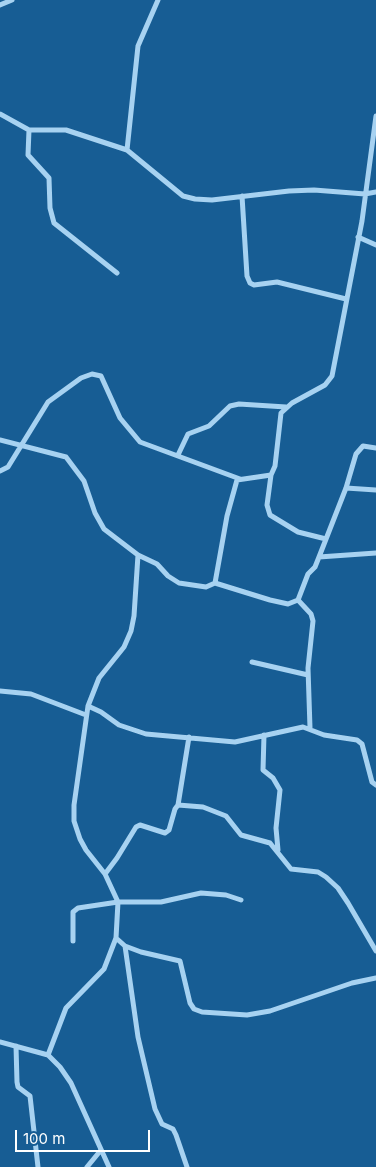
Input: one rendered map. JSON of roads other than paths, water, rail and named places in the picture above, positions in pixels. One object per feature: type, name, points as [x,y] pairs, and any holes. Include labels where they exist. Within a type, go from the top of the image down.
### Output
[{"type":"street","points":[[0,6],[12,0]]},
{"type":"street","points":[[127,150],[138,46],[158,0]]},
{"type":"street","points":[[0,114],[29,130],[66,130],[127,150],[183,196],[195,199],[212,200],[314,190],[365,194],[376,192]]},
{"type":"street","points":[[326,538],[298,532],[270,515],[267,505],[271,475],[275,466],[281,413],[329,382],[358,237],[376,116]]},
{"type":"street","points":[[29,130],[28,155],[49,178],[51,216],[54,223],[117,273]]},
{"type":"street","points":[[242,196],[247,276],[250,283],[254,285],[277,282],[346,299]]},
{"type":"street","points":[[358,237],[376,245]]},
{"type":"street","points":[[0,471],[8,467],[48,402],[81,378],[96,374],[104,381],[124,425],[140,442],[240,479],[262,478],[271,475]]},
{"type":"street","points":[[178,455],[188,434],[209,426],[230,406],[240,404],[286,408]]},
{"type":"street","points":[[0,440],[66,457],[84,481],[95,513],[104,529],[138,555],[157,564],[168,576],[179,582],[206,587],[215,583],[288,604],[298,600],[308,574],[315,567],[359,449],[363,446],[376,448]]},
{"type":"street","points":[[215,583],[227,516],[235,484],[240,479]]},
{"type":"street","points":[[346,488],[376,490]]},
{"type":"street","points":[[319,557],[376,553]]},
{"type":"street","points":[[48,1055],[66,1008],[104,969],[116,938],[118,902],[105,874],[86,850],[74,821],[77,776],[86,714],[99,678],[124,646],[131,632],[134,616],[138,555]]},
{"type":"street","points":[[298,600],[311,614],[314,621],[308,675],[310,728]]},
{"type":"street","points":[[252,662],[308,675]]},
{"type":"street","points":[[0,691],[31,694],[86,714]]},
{"type":"street","points":[[88,706],[129,729],[146,734],[235,742],[288,729],[310,728],[324,735],[357,740],[362,744],[369,775],[376,786]]},
{"type":"street","points":[[264,735],[263,770],[273,778],[280,790],[276,828],[278,851]]},
{"type":"street","points":[[105,874],[118,858],[132,829],[140,825],[165,833],[168,830],[178,805],[189,737]]},
{"type":"street","points":[[178,805],[195,805],[219,812],[226,816],[242,835],[270,843],[291,869],[318,872],[338,888],[376,951]]},
{"type":"street","points":[[73,941],[73,912],[78,908],[118,902],[161,902],[201,893],[226,894],[241,900]]},
{"type":"street","points":[[116,938],[125,946],[180,962],[190,1003],[194,1009],[202,1012],[224,1015],[247,1015],[270,1011],[345,985],[376,978]]},
{"type":"street","points":[[125,946],[138,1037],[156,1109],[162,1124],[173,1129],[187,1167]]},
{"type":"street","points":[[0,1042],[48,1055],[72,1083],[109,1167]]},
{"type":"street","points":[[16,1046],[17,1082],[18,1087],[30,1096],[38,1167]]},
{"type":"street","points":[[87,1167],[101,1150]]}]
